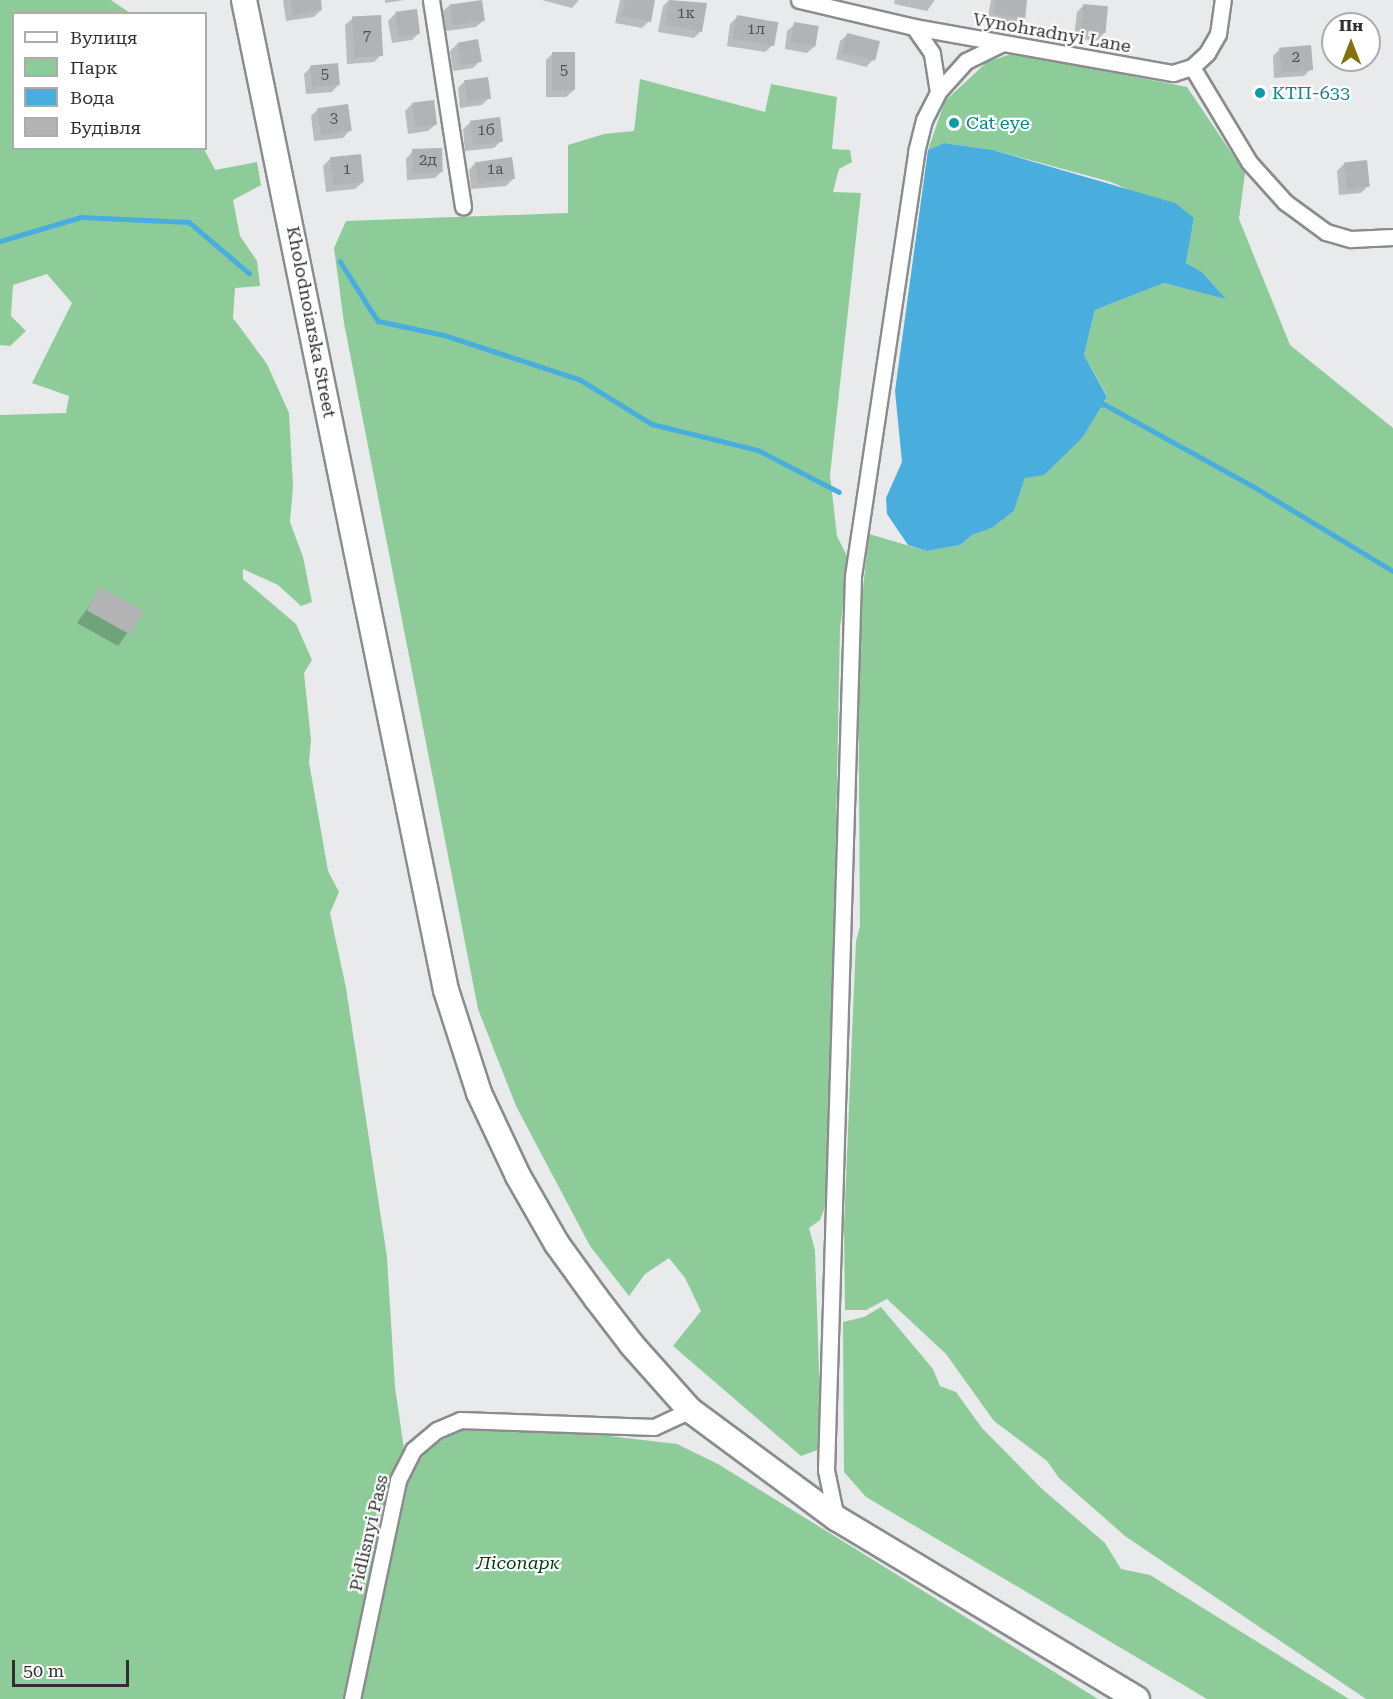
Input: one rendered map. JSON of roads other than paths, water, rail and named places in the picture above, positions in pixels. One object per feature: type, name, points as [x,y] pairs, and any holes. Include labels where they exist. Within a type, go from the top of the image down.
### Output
[{"type":"main road","name":"Kholodnoiarska Street","points":[[244,0],[292,222],[373,644],[446,990],[479,1093],[518,1176],[557,1244],[632,1345],[690,1410],[836,1518],[1137,1699]]},
{"type":"street","points":[[431,0],[464,207]]},
{"type":"street","name":"Vynohradnyi Lane","points":[[800,0],[914,27],[1153,71],[1173,73],[1192,67]]},
{"type":"street","points":[[1223,0],[1218,34],[1192,67],[1249,162],[1285,202],[1326,232],[1351,239],[1393,237]]},
{"type":"street","points":[[914,27],[932,53],[938,92]]},
{"type":"street","points":[[836,1518],[826,1470],[853,576],[916,152],[924,120],[938,92],[966,61],[1003,44]]},
{"type":"street","name":"Pidlisnyi Pass","points":[[352,1699],[398,1480],[413,1450],[436,1430],[460,1420],[654,1427],[690,1410]]},
{"type":"water","points":[[944,143],[993,150],[1175,203],[1194,218],[1186,263],[1202,272],[1226,299],[1164,283],[1095,310],[1084,355],[1107,397],[1082,438],[1044,475],[1025,478],[1014,511],[992,528],[972,535],[960,545],[927,551],[908,545],[887,514],[886,498],[902,462],[895,391],[928,150]]},
{"type":"waterway","points":[[0,241],[81,217],[189,222],[249,273]]},
{"type":"waterway","points":[[340,261],[378,321],[444,335],[579,379],[652,424],[758,450],[839,492]]},
{"type":"waterway","points":[[1099,405],[1104,404],[1251,485],[1393,571]]},
{"type":"place","name":"КТП-633","points":[[1260,93]]},
{"type":"place","name":"Cat eye","points":[[954,123]]},
{"type":"park label","name":"Лісопарк","points":[[518,1563]]}]
